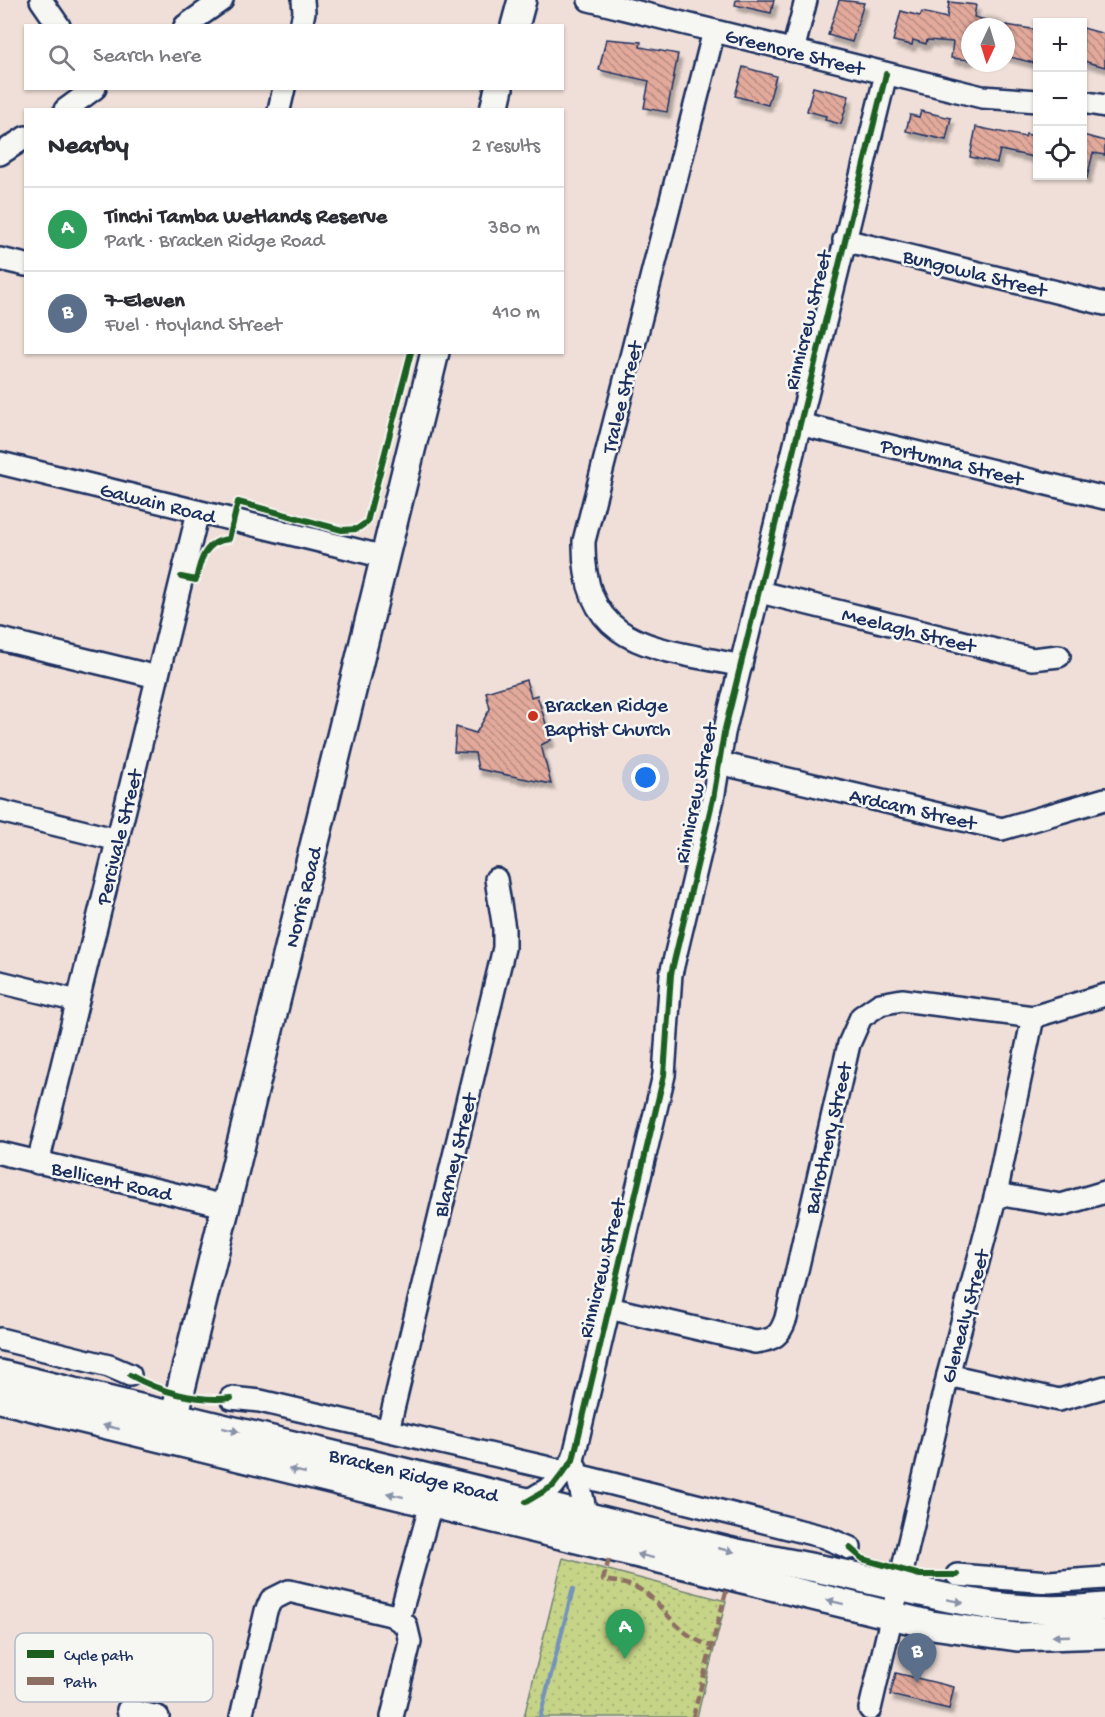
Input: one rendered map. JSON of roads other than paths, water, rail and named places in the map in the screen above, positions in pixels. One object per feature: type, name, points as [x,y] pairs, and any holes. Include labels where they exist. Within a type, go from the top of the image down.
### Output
[{"type":"main road","points":[[516,24],[522,0]]},
{"type":"main road","points":[[494,108],[499,90]]},
{"type":"main road","name":"Norris Road","points":[[171,1428],[435,354]]},
{"type":"main road","name":"Bracken Ridge Road","points":[[0,1374],[171,1428],[431,1504],[892,1615],[991,1635],[1049,1637],[1105,1634]]},
{"type":"main road","name":"Bracken Ridge Road","points":[[0,1399],[171,1428],[526,1502],[970,1604],[1021,1611],[1105,1607]]},
{"type":"street","points":[[41,0],[58,24]]},
{"type":"street","points":[[188,24],[222,0]]},
{"type":"street","points":[[301,24],[303,0]]},
{"type":"street","name":"Greenore Street","points":[[589,0],[982,97],[1033,101]]},
{"type":"street","points":[[793,51],[806,0]]},
{"type":"street","name":"Tralee Street","points":[[714,31],[584,542],[584,571],[594,603],[614,629],[641,644],[741,666]]},
{"type":"street","name":"Rinnicrew Street","points":[[586,1517],[571,1469],[664,1075],[671,974],[713,799],[741,666],[886,74]]},
{"type":"street","points":[[68,108],[92,90]]},
{"type":"street","points":[[279,108],[284,90]]},
{"type":"street","points":[[1087,103],[1105,106]]},
{"type":"street","points":[[0,154],[24,138]]},
{"type":"street","name":"Bungowla Street","points":[[844,240],[1105,304]]},
{"type":"street","points":[[0,259],[24,265]]},
{"type":"street","name":"Portumna Street","points":[[799,424],[1105,498]]},
{"type":"street","name":"Gawain Road","points":[[0,463],[385,557]]},
{"type":"street","name":"Percivale Street","points":[[38,1163],[198,512]]},
{"type":"street","name":"Meelagh Street","points":[[760,592],[1032,659],[1059,656]]},
{"type":"street","points":[[0,639],[157,677]]},
{"type":"street","name":"Ardcarn Street","points":[[719,763],[1002,829],[1105,799]]},
{"type":"street","points":[[0,811],[118,840]]},
{"type":"street","name":"Blarney Street","points":[[388,1430],[504,948],[504,929],[496,879]]},
{"type":"street","points":[[0,982],[77,1001]]},
{"type":"street","name":"Balrothery Street","points":[[609,1308],[755,1342],[772,1340],[781,1331],[786,1318],[849,1044],[861,1017],[880,1004],[902,1000],[1033,1017],[1105,995]]},
{"type":"street","name":"Glenealy Street","points":[[870,1709],[948,1375],[996,1194],[1033,1017]]},
{"type":"street","name":"Bellicent Road","points":[[0,1153],[225,1206]]},
{"type":"street","points":[[996,1194],[1061,1205],[1105,1192]]},
{"type":"street","points":[[0,1339],[109,1366],[130,1375]]},
{"type":"street","points":[[948,1375],[1059,1400],[1105,1387]]},
{"type":"street","name":"Bracken Ridge Road","points":[[231,1398],[260,1401],[571,1469],[824,1537],[850,1548]]},
{"type":"street","points":[[526,1502],[553,1486],[571,1469]]},
{"type":"street","points":[[399,1619],[431,1504]]},
{"type":"street","points":[[957,1575],[1049,1582],[1105,1578]]},
{"type":"street","points":[[1015,1580],[1021,1611]]},
{"type":"street","points":[[241,1717],[266,1611],[272,1600],[279,1594],[289,1591],[399,1619],[410,1632],[410,1642],[392,1717]]},
{"type":"street","points":[[128,1710],[158,1717]]},
{"type":"waterway","points":[[540,1717],[573,1589]]},
{"type":"place","name":"Bracken Ridge Baptist Church","points":[[533,716]]},
{"type":"place","name":"Tinchi Tamba Wetlands Reserve","points":[[625,1659]]},
{"type":"place","name":"7-Eleven","points":[[917,1683]]}]
